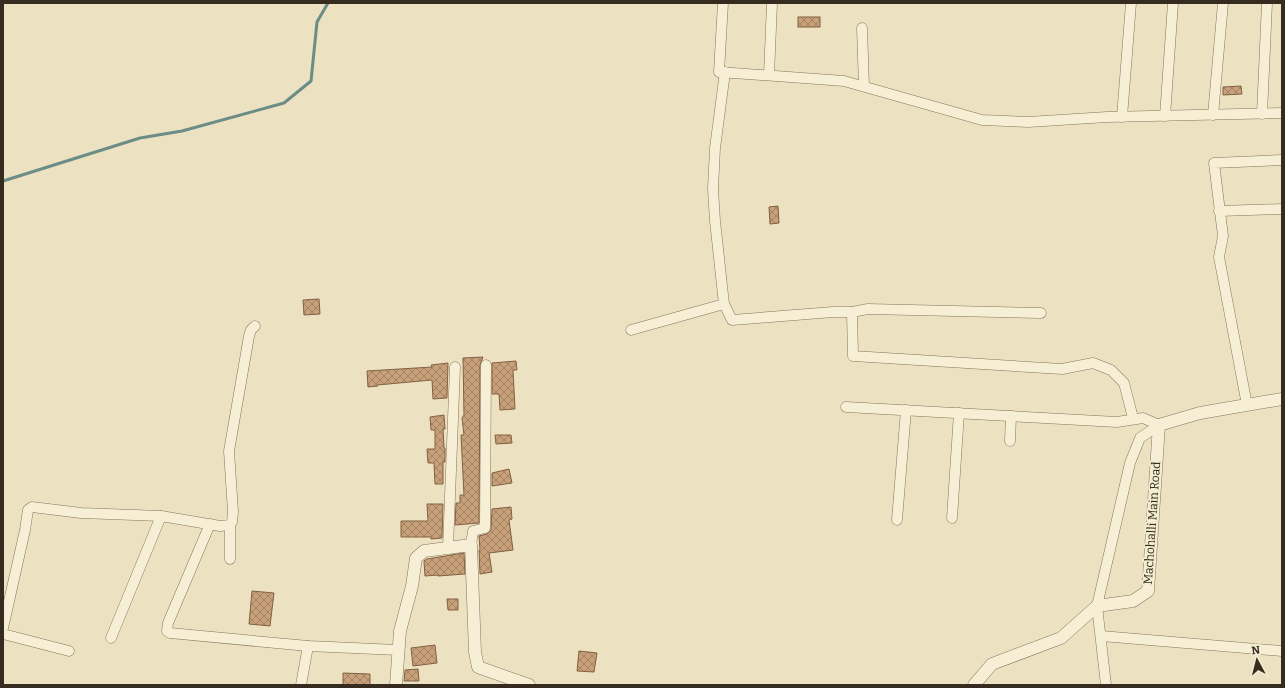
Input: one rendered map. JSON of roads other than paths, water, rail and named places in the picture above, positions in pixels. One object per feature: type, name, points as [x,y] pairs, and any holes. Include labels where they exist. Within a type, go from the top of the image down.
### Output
[{"type":"street","points":[[723,3],[719,72],[844,81],[982,120],[1028,122],[1122,117],[1282,113]]},
{"type":"street","points":[[769,75],[772,3]]},
{"type":"street","points":[[1122,117],[1131,3]]},
{"type":"street","points":[[1165,116],[1173,3]]},
{"type":"street","points":[[1213,115],[1223,3]]},
{"type":"street","points":[[1262,114],[1267,3]]},
{"type":"street","points":[[862,28],[864,86]]},
{"type":"street","points":[[725,72],[715,148],[713,189],[724,304],[732,320],[868,310],[1041,313]]},
{"type":"street","points":[[1247,405],[1219,258],[1223,236],[1214,163],[1282,160]]},
{"type":"street","points":[[1220,211],[1282,209]]},
{"type":"street","points":[[631,330],[724,304]]},
{"type":"street","points":[[852,312],[854,356],[1062,369],[1093,363],[1111,370],[1124,383],[1133,418]]},
{"type":"street","points":[[230,559],[230,526],[233,512],[229,451],[249,336],[251,330],[255,326]]},
{"type":"street","points":[[486,365],[485,528],[473,531],[471,545],[475,652],[478,667],[529,685]]},
{"type":"street","points":[[448,548],[455,367]]},
{"type":"street","points":[[1106,685],[1097,606],[1130,463],[1140,438],[1159,425],[1200,413],[1282,399]]},
{"type":"street","points":[[846,407],[1117,422],[1133,418],[1143,418],[1159,425]]},
{"type":"street","points":[[898,520],[906,410]]},
{"type":"street","points":[[952,518],[959,413]]},
{"type":"street","points":[[1010,441],[1012,416]]},
{"type":"street","name":"Machohalli Main Road","points":[[1097,606],[1133,601],[1148,591],[1159,425]]},
{"type":"street","points":[[3,628],[25,530],[28,510],[32,507],[81,513],[161,516],[230,526]]},
{"type":"street","points":[[111,638],[161,516]]},
{"type":"street","points":[[210,524],[168,623],[167,631],[170,634],[308,646],[398,650]]},
{"type":"street","points":[[396,685],[400,631],[412,586],[416,558],[424,552],[471,545]]},
{"type":"street","points":[[974,685],[992,664],[1061,638],[1097,606]]},
{"type":"street","points":[[3,634],[68,651]]},
{"type":"street","points":[[1101,636],[1282,651]]},
{"type":"street","points":[[301,685],[308,646]]},
{"type":"waterway","points":[[3,181],[140,138],[182,131],[284,103],[311,81],[317,22],[328,3]]}]
